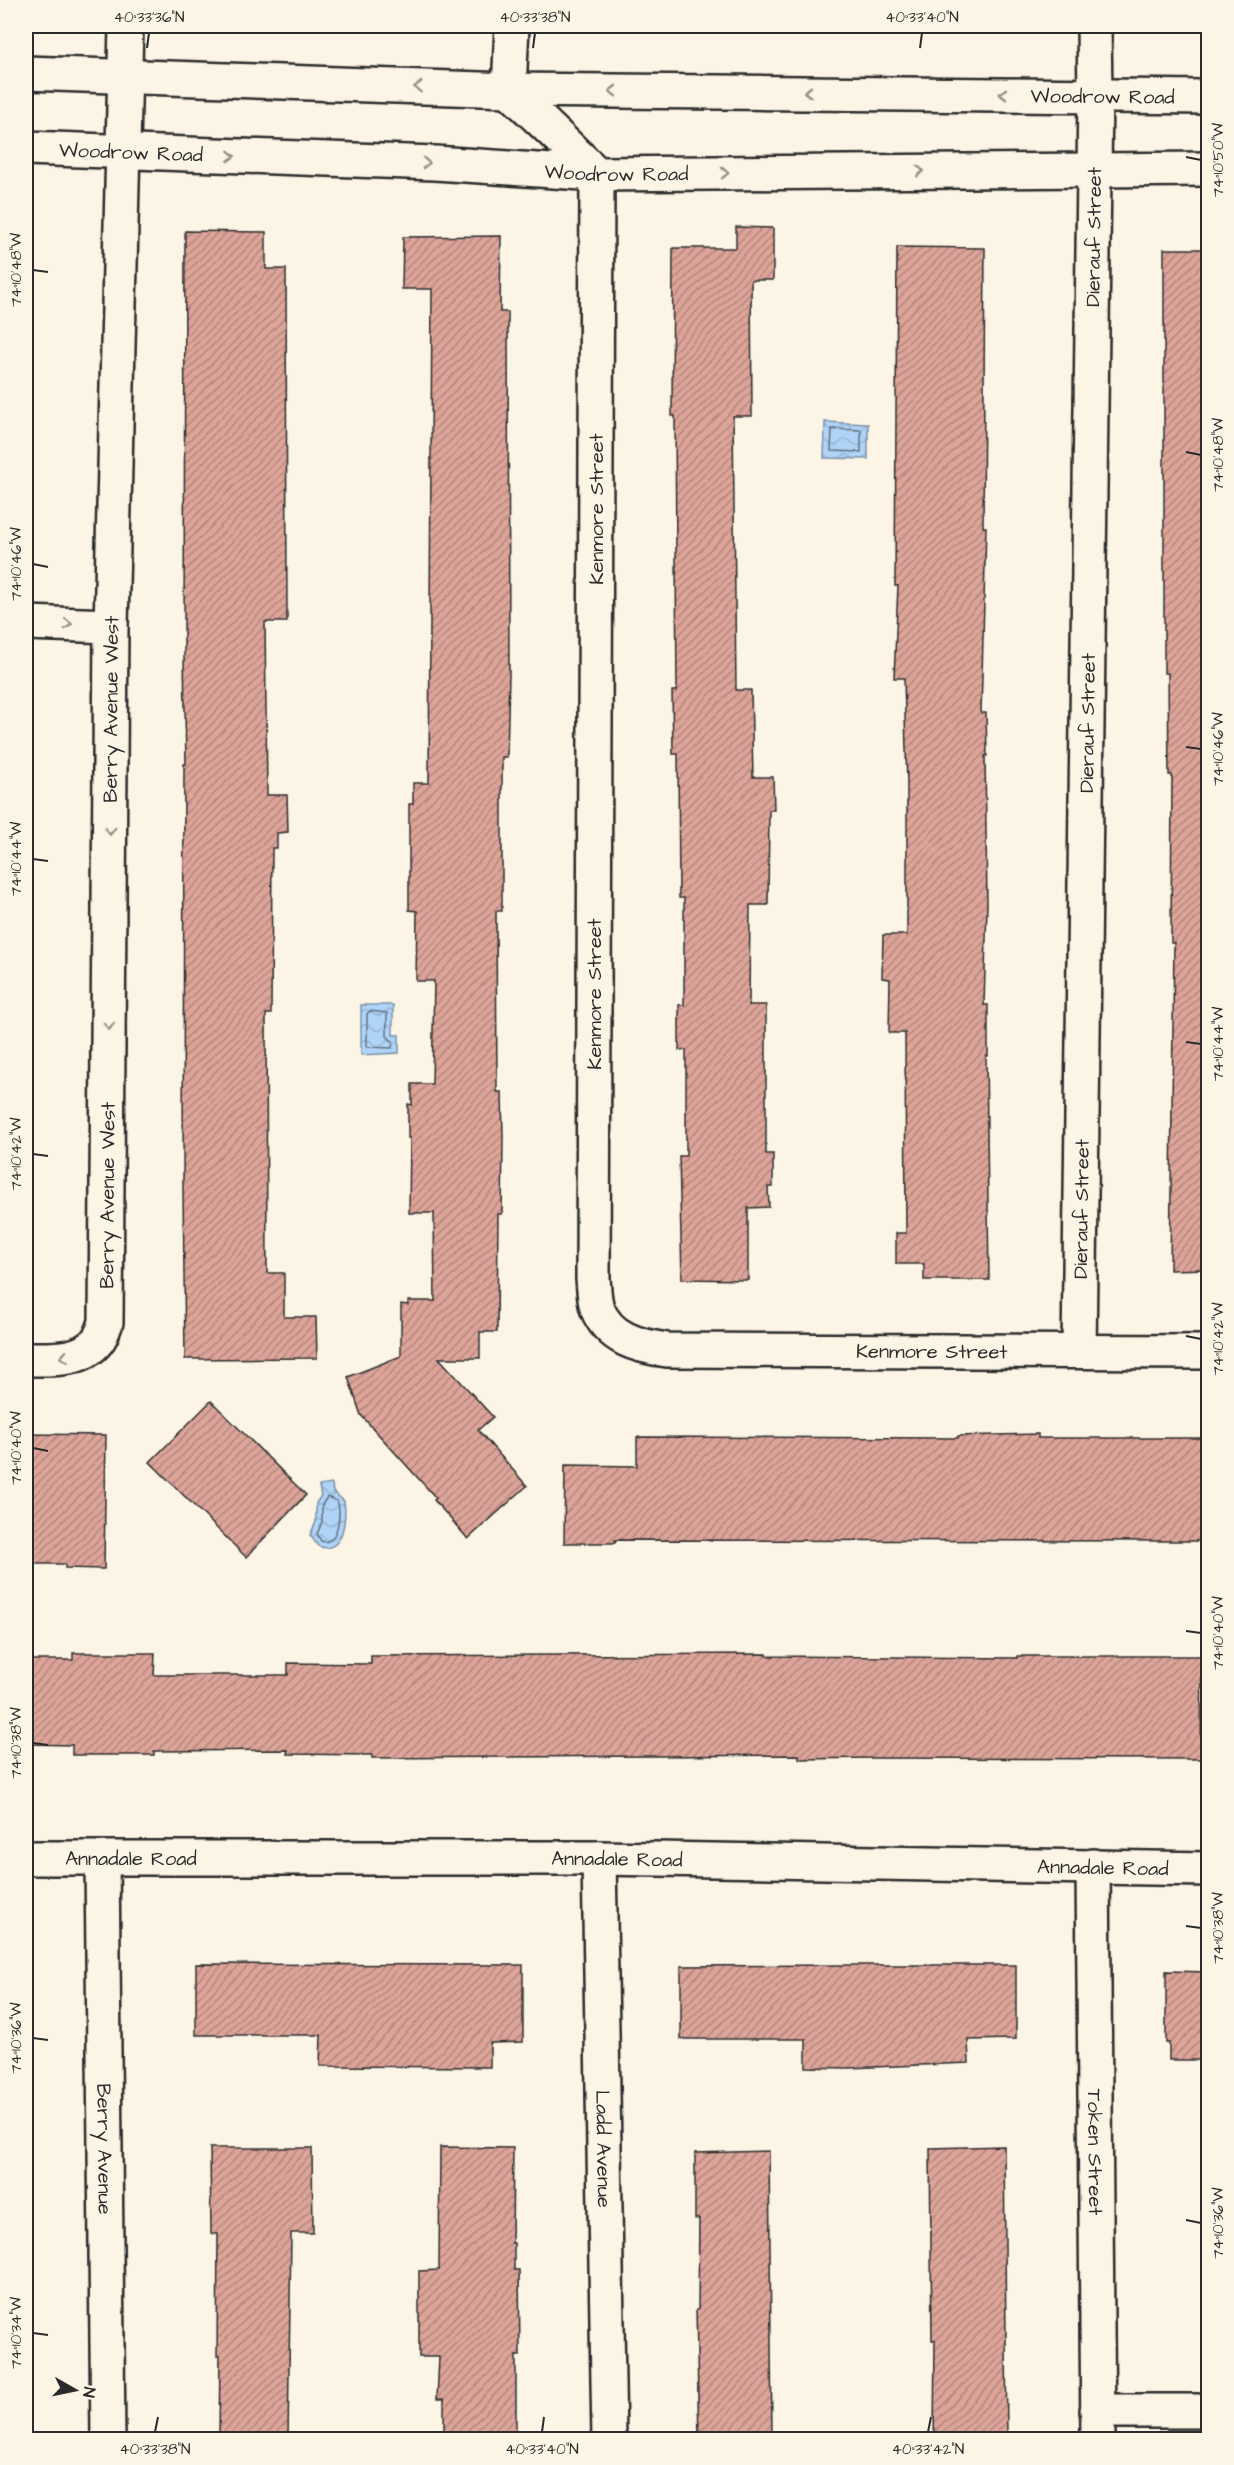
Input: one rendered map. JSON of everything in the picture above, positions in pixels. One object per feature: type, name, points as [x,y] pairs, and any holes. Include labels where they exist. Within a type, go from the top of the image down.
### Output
[{"type":"street","name":"Berry Avenue West","points":[[26,1359],[60,1359],[81,1353],[98,1341],[106,1322],[108,1297],[111,626],[126,26]]},
{"type":"street","points":[[512,26],[509,90],[597,174]]},
{"type":"street","name":"Dierauf Street","points":[[1079,1351],[1094,26]]},
{"type":"street","name":"Woodrow Road","points":[[26,73],[509,90],[1095,94],[1209,97]]},
{"type":"street","name":"Woodrow Road","points":[[26,148],[435,163],[597,174],[1209,170]]},
{"type":"street","name":"Kenmore Street","points":[[597,174],[593,1279],[597,1308],[612,1331],[636,1345],[667,1350],[1209,1352]]},
{"type":"street","points":[[26,622],[111,626]]},
{"type":"street","name":"Annadale Road","points":[[26,1858],[599,1858],[1209,1869]]},
{"type":"street","name":"Ladd Avenue","points":[[599,1858],[609,2439]]},
{"type":"street","name":"Berry Avenue","points":[[102,1859],[108,2439]]},
{"type":"street","name":"Token Street","points":[[1093,1866],[1098,2425]]},
{"type":"street","points":[[1098,2425],[1209,2411]]},
{"type":"water","points":[[825,422],[868,424],[868,459],[824,458]]},
{"type":"water","points":[[361,1005],[393,1005],[393,1035],[399,1035],[399,1053],[361,1055]]},
{"type":"water","points":[[332,1484],[333,1492],[344,1501],[345,1517],[342,1534],[338,1541],[326,1548],[318,1546],[310,1535],[316,1522],[316,1503],[321,1496],[319,1486]]},
{"type":"building","points":[[736,227],[773,228],[773,280],[751,280],[752,416],[733,416],[736,690],[751,690],[753,777],[773,777],[774,810],[769,810],[768,905],[750,905],[749,1005],[766,1005],[766,1154],[773,1154],[773,1187],[768,1187],[769,1207],[748,1208],[748,1280],[682,1279],[679,1156],[686,1156],[686,1050],[679,1050],[679,1005],[684,1005],[684,898],[679,898],[678,754],[673,754],[672,691],[677,691],[675,416],[672,416],[673,248],[736,248]]},
{"type":"building","points":[[185,231],[266,232],[266,269],[286,269],[287,622],[265,622],[267,795],[287,795],[288,832],[277,833],[277,848],[272,848],[271,1014],[266,1014],[267,1273],[284,1273],[284,1317],[316,1317],[317,1358],[185,1359],[183,1189],[184,764],[186,764]]},
{"type":"building","points":[[501,236],[500,312],[508,312],[509,675],[507,757],[502,757],[502,911],[496,911],[497,1092],[502,1092],[503,1138],[502,1214],[498,1214],[497,1332],[480,1332],[480,1358],[439,1358],[493,1417],[478,1430],[527,1486],[468,1539],[434,1500],[436,1498],[361,1415],[348,1377],[401,1356],[401,1304],[408,1305],[408,1301],[435,1301],[434,1213],[409,1213],[410,1138],[408,1138],[408,1104],[412,1105],[412,1084],[432,1084],[434,981],[416,981],[417,911],[409,910],[409,804],[413,804],[413,783],[429,783],[432,289],[402,289],[403,237]]},
{"type":"building","points":[[897,247],[985,248],[983,527],[986,527],[981,713],[986,713],[987,756],[985,756],[987,906],[984,1005],[988,1005],[988,1056],[986,1056],[989,1280],[924,1280],[924,1264],[896,1264],[896,1233],[906,1233],[905,1033],[889,1033],[890,979],[882,978],[883,935],[907,935],[904,678],[894,678],[898,586],[895,586]]},
{"type":"building","points":[[1164,249],[1209,249],[1209,1269],[1170,1270],[1174,943],[1171,943],[1172,775],[1169,775],[1168,673],[1164,673]]},
{"type":"building","points":[[211,1401],[306,1495],[246,1557],[150,1462]]},
{"type":"building","points":[[26,1434],[106,1435],[104,1569],[65,1568],[65,1564],[26,1564]]},
{"type":"building","points":[[1038,1434],[1038,1438],[1209,1438],[1209,1541],[615,1540],[615,1543],[564,1543],[565,1465],[637,1466],[637,1437],[958,1438],[958,1436]]},
{"type":"building","points":[[73,1653],[155,1653],[154,1675],[288,1675],[288,1663],[371,1664],[371,1656],[767,1654],[767,1656],[1017,1658],[1017,1656],[1202,1656],[1201,1759],[799,1759],[799,1755],[372,1758],[372,1755],[287,1754],[288,1750],[154,1751],[154,1755],[72,1755],[72,1745],[26,1744],[26,1660],[73,1660]]},
{"type":"building","points":[[196,1964],[523,1965],[523,2042],[490,2043],[490,2067],[320,2066],[321,2035],[196,2035]]},
{"type":"building","points":[[1016,1965],[1016,2039],[968,2040],[969,2063],[848,2068],[806,2067],[806,2039],[681,2039],[681,1966]]},
{"type":"building","points":[[1166,1971],[1209,1972],[1209,2047],[1201,2047],[1200,2060],[1169,2060],[1169,2043],[1166,2043]]},
{"type":"building","points":[[1004,2146],[1007,2439],[934,2439],[935,2340],[932,2340],[930,2148]]},
{"type":"building","points":[[440,2147],[513,2148],[512,2243],[514,2243],[514,2270],[519,2270],[520,2356],[516,2356],[516,2439],[444,2439],[444,2399],[437,2399],[439,2357],[419,2357],[419,2271],[439,2270]]},
{"type":"building","points":[[210,2148],[312,2148],[313,2233],[291,2233],[288,2439],[219,2439],[218,2234],[211,2234]]},
{"type":"building","points":[[769,2151],[772,2439],[699,2439],[696,2310],[698,2310],[699,2219],[695,2219],[695,2153]]}]
